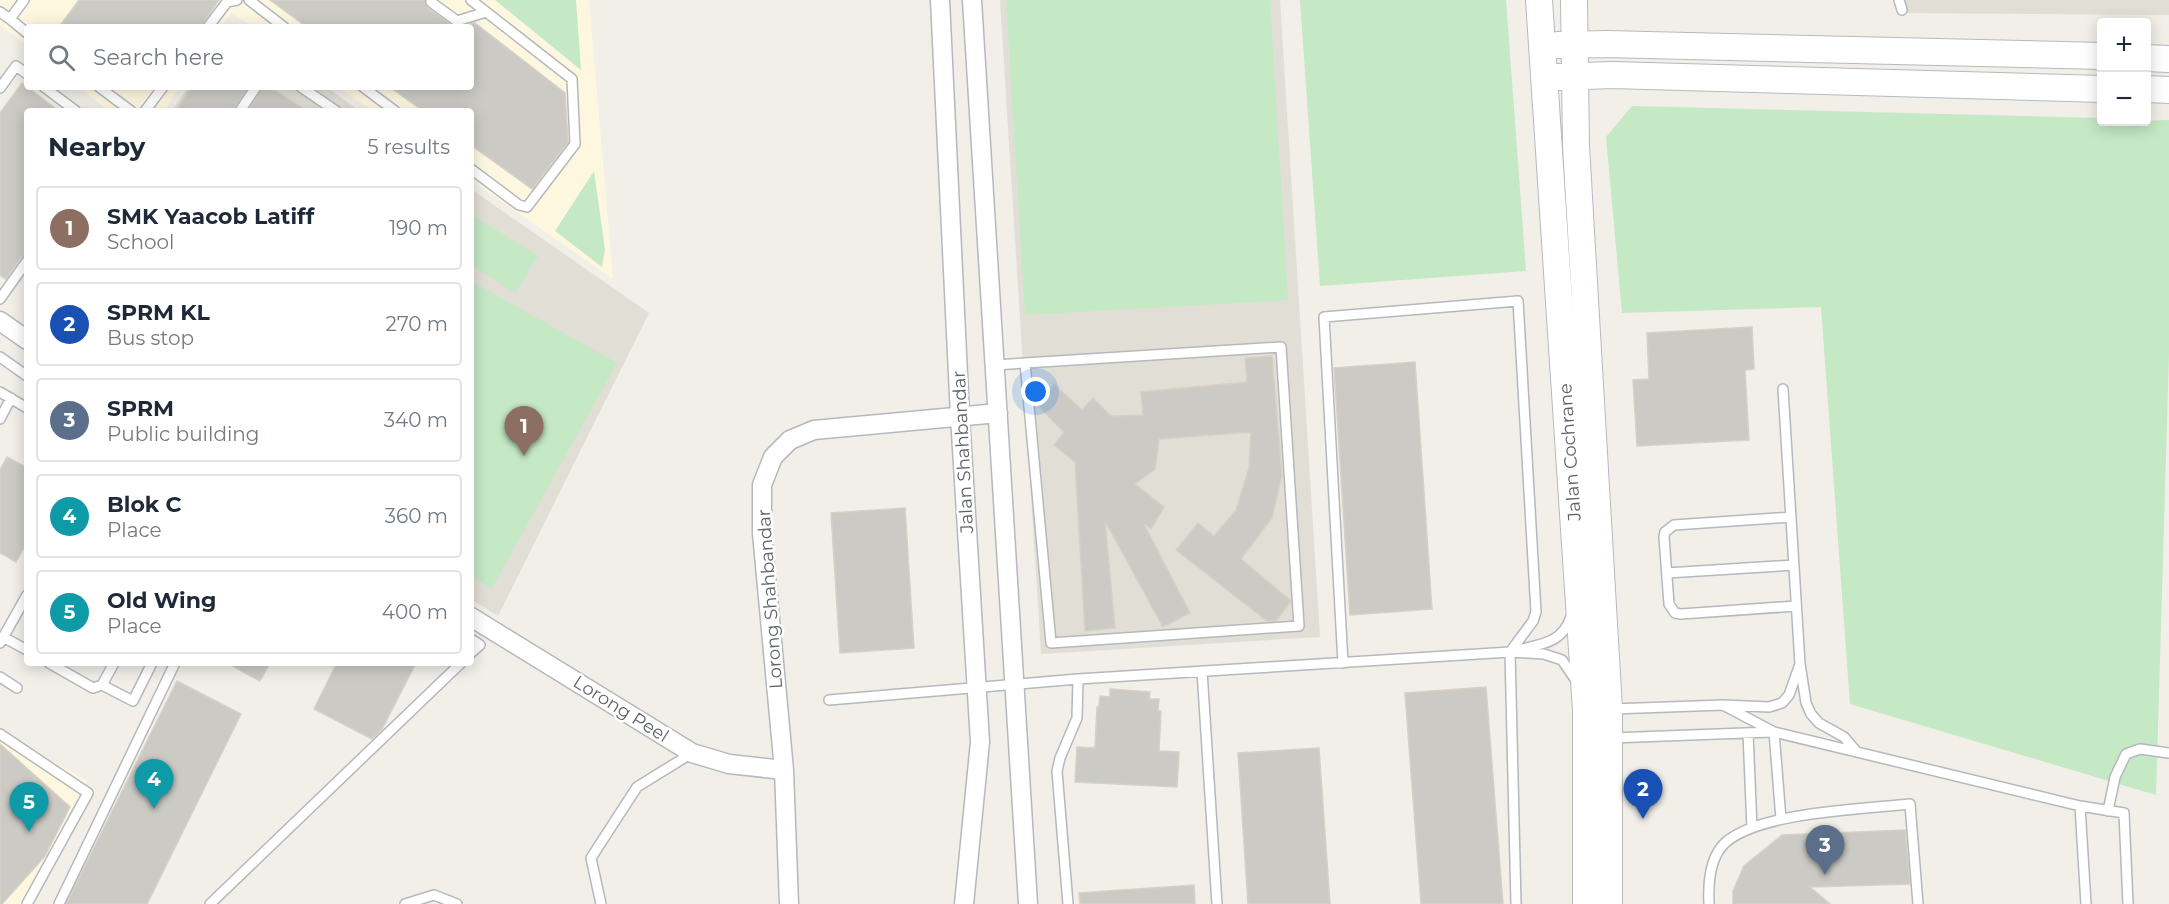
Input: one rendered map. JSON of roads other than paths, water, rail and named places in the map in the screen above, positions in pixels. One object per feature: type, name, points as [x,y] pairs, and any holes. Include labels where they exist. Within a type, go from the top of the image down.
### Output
[{"type":"street","name":"Jalan Shahbandar","points":[[940,0],[960,416],[980,742],[964,904]]},
{"type":"street","name":"Jalan Shahbandar","points":[[972,0],[1028,904]]},
{"type":"street","name":"Jalan Cochrane","points":[[1539,0],[1580,594],[1598,710]]},
{"type":"street","name":"Jalan Cochrane","points":[[1574,0],[1576,146],[1599,739],[1609,904]]},
{"type":"street","points":[[1543,46],[1574,44],[2097,57]]},
{"type":"street","points":[[2151,58],[2169,59]]},
{"type":"street","points":[[1544,78],[1612,75],[2097,89]]},
{"type":"street","points":[[2151,89],[2169,90]]},
{"type":"street","points":[[0,321],[24,338]]},
{"type":"street","name":"Lorong Shahbandar","points":[[789,904],[784,770],[762,533],[762,485],[774,457],[790,440],[814,430],[998,413]]},
{"type":"street","name":"Lorong Peel","points":[[474,619],[692,753],[729,764],[784,770]]},
{"type":"street","name":"Jalan Cochrane","points":[[1586,904],[1599,739]]},
{"type":"lane","points":[[9,20],[24,0]]},
{"type":"lane","points":[[210,24],[227,2],[237,0]]},
{"type":"lane","points":[[249,0],[280,24]]},
{"type":"lane","points":[[431,0],[457,21],[486,12]]},
{"type":"lane","points":[[471,0],[572,79],[575,144],[527,207],[519,205],[474,171]]},
{"type":"lane","points":[[0,12],[24,31]]},
{"type":"lane","points":[[0,88],[16,66],[24,72]]},
{"type":"lane","points":[[48,90],[72,108]]},
{"type":"lane","points":[[103,90],[127,108]]},
{"type":"lane","points":[[147,108],[161,90]]},
{"type":"lane","points":[[242,108],[254,90]]},
{"type":"lane","points":[[305,90],[332,108]]},
{"type":"lane","points":[[367,90],[391,108]]},
{"type":"lane","points":[[0,299],[24,265]]},
{"type":"lane","points":[[1343,663],[1324,317],[1518,301],[1536,612],[1533,621],[1510,652],[1516,904]]},
{"type":"lane","points":[[995,365],[1025,363],[1281,347],[1299,626],[1051,643],[1025,363]]},
{"type":"lane","points":[[0,357],[24,374]]},
{"type":"lane","points":[[1784,389],[1800,664],[1806,703],[1811,714],[1819,723],[1844,737],[1856,751]]},
{"type":"lane","points":[[0,392],[24,406]]},
{"type":"lane","points":[[0,419],[11,398]]},
{"type":"lane","points":[[1791,517],[1669,527],[1664,537],[1669,604],[1675,613],[1796,606]]},
{"type":"lane","points":[[1667,573],[1794,565]]},
{"type":"lane","points":[[1510,652],[1560,637],[1568,627],[1580,594]]},
{"type":"lane","points":[[24,600],[2,640],[24,649]]},
{"type":"lane","points":[[474,641],[480,645],[474,650]]},
{"type":"lane","points":[[829,699],[1078,679],[1510,652],[1544,654],[1562,660],[1598,710],[1723,705],[1769,707],[1782,704],[1789,694],[1800,664]]},
{"type":"lane","points":[[54,666],[93,688],[102,685],[112,666]]},
{"type":"lane","points":[[102,685],[133,701],[150,666]]},
{"type":"lane","points":[[59,904],[174,666]]},
{"type":"lane","points":[[210,904],[458,666]]},
{"type":"lane","points":[[1202,672],[1217,904]]},
{"type":"lane","points":[[0,677],[17,688]]},
{"type":"lane","points":[[1068,904],[1057,771],[1077,718],[1078,679]]},
{"type":"lane","points":[[1723,705],[1773,732]]},
{"type":"lane","points":[[1773,732],[1781,819]]},
{"type":"lane","points":[[1599,739],[1773,732],[2080,806],[2124,813],[2128,904]]},
{"type":"lane","points":[[1748,733],[1752,828]]},
{"type":"lane","points":[[0,734],[88,793],[27,904]]},
{"type":"lane","points":[[2108,811],[2115,777],[2126,754],[2140,749],[2169,753]]},
{"type":"lane","points":[[602,904],[591,858],[637,787],[692,753]]},
{"type":"lane","points":[[1709,904],[1708,886],[1714,861],[1724,844],[1738,834],[1781,819],[1910,804],[1918,904]]},
{"type":"lane","points":[[2080,806],[2086,904]]},
{"type":"lane","points":[[405,904],[434,895],[457,904]]},
{"type":"place","name":"SMK Yaacob Latiff","points":[[524,456]]},
{"type":"place","name":"Blok C","points":[[154,809]]},
{"type":"place","name":"SPRM KL","points":[[1643,819]]},
{"type":"place","name":"Old Wing","points":[[29,832]]},
{"type":"place","name":"SPRM","points":[[1825,875]]}]
